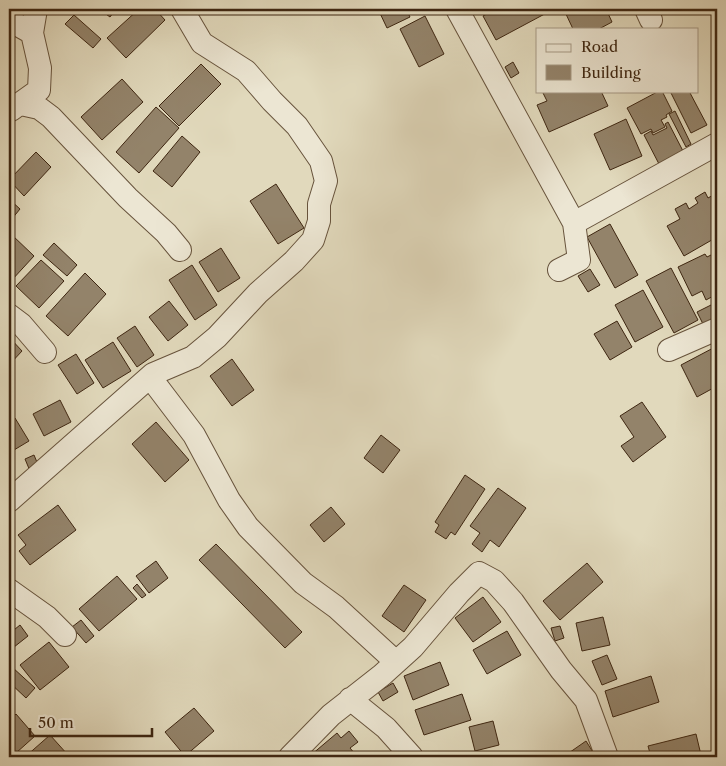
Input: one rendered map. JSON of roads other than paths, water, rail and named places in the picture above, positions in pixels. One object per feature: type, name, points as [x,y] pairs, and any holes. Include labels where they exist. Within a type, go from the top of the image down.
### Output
[{"type":"street","points":[[36,9],[32,33],[40,68],[27,103],[51,117],[86,156],[128,198],[166,232],[180,250]]},
{"type":"street","points":[[9,501],[153,374],[193,357],[217,337],[258,293],[294,261],[313,240],[319,222],[320,204],[326,182],[322,161],[297,126],[246,71],[202,43],[182,9]]},
{"type":"street","points":[[457,9],[574,223],[580,260],[559,270]]},
{"type":"street","points":[[9,20],[32,33]]},
{"type":"street","points":[[574,223],[717,144]]},
{"type":"street","points":[[9,315],[21,324],[45,352]]},
{"type":"street","points":[[669,350],[717,329]]},
{"type":"street","points":[[150,377],[194,435],[229,500],[248,527],[303,583],[336,607],[396,662]]},
{"type":"street","points":[[290,757],[315,729],[413,647],[459,593],[479,573],[494,581],[513,602],[561,670],[586,700],[607,757]]},
{"type":"street","points":[[9,590],[47,617],[65,635]]},
{"type":"street","points":[[350,699],[386,728],[412,757]]}]
